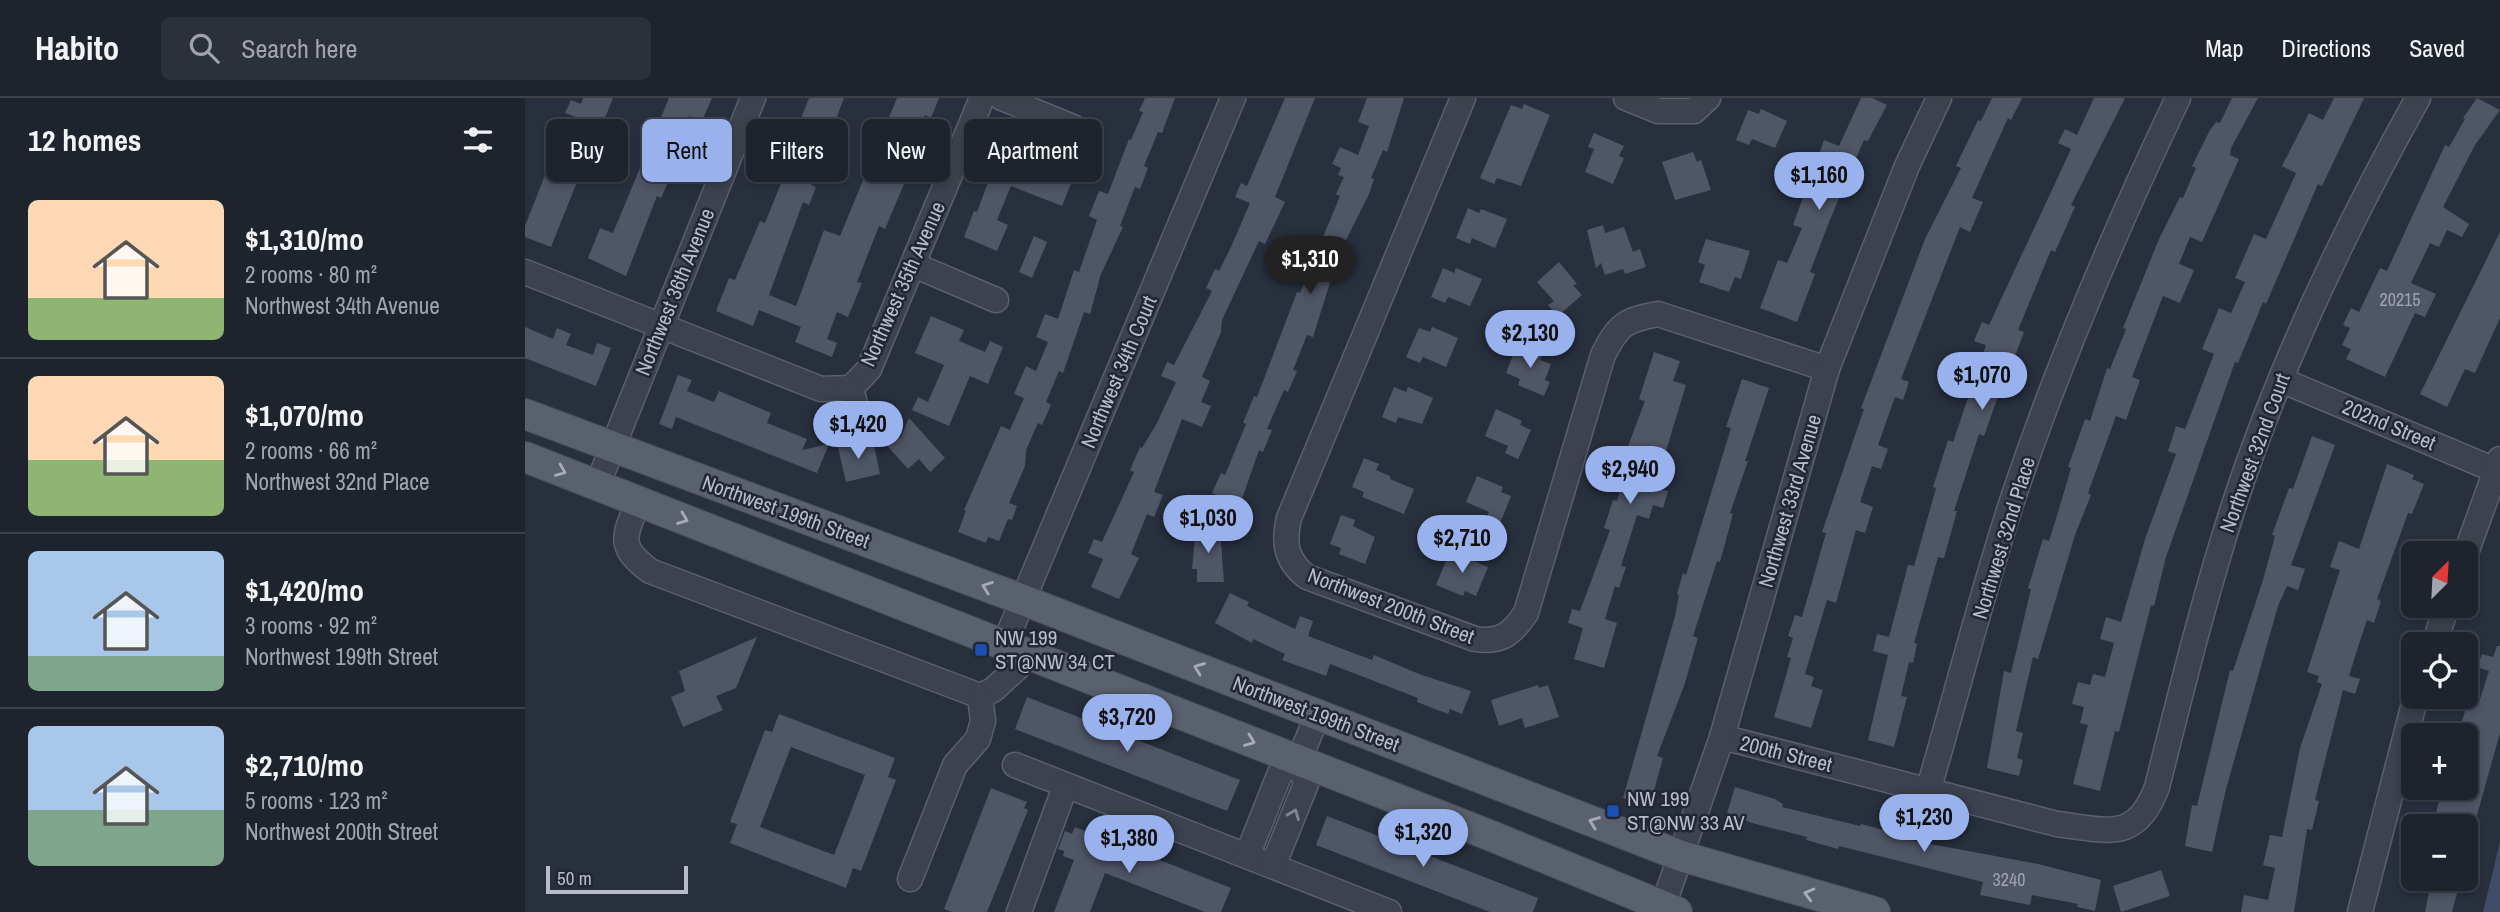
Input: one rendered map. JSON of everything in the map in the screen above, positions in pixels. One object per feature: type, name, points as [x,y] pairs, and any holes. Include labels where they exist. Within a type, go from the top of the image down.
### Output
[{"type":"main road","name":"Northwest 199th Street","points":[[525,414],[1023,600],[1681,856],[1875,912]]},
{"type":"main road","name":"Northwest 199th Street","points":[[525,457],[1300,760],[1667,910]]},
{"type":"street","name":"Northwest 36th Avenue","points":[[597,486],[753,98]]},
{"type":"street","name":"Northwest 35th Avenue","points":[[851,388],[870,369],[982,98]]},
{"type":"street","points":[[1002,98],[1053,119]]},
{"type":"street","name":"Northwest 34th Court","points":[[1017,651],[1023,600],[1233,98]]},
{"type":"street","name":"Northwest 200th Street","points":[[1463,98],[1289,518],[1285,536],[1288,554],[1293,566],[1307,577],[1475,639],[1493,642],[1516,629],[1526,613],[1603,355],[1615,332],[1632,318],[1658,314],[1827,369]]},
{"type":"street","points":[[1626,98],[1658,111],[1701,105]]},
{"type":"street","name":"Northwest 33rd Avenue","points":[[1667,910],[1681,856],[1722,737],[1827,369],[1906,166],[1939,98]]},
{"type":"street","name":"Northwest 32nd Place","points":[[1928,791],[2014,496],[2076,324],[2123,213],[2178,98]]},
{"type":"street","name":"Northwest 32nd Court","points":[[2136,824],[2149,808],[2157,787],[2197,626],[2235,502],[2281,380],[2325,281],[2418,98]]},
{"type":"street","points":[[914,265],[996,300]]},
{"type":"street","points":[[525,272],[821,389],[851,388],[863,435]]},
{"type":"street","name":"202nd Street","points":[[2281,380],[2498,464]]},
{"type":"street","points":[[2470,541],[2498,464]]},
{"type":"street","points":[[638,502],[625,533],[626,545],[631,556],[650,571],[980,696],[993,690],[1017,651]]},
{"type":"street","points":[[910,879],[955,765],[978,739],[983,721],[980,696]]},
{"type":"street","points":[[2360,912],[2413,709]]},
{"type":"street","points":[[1273,866],[1306,784],[1300,760],[1318,714]]},
{"type":"street","name":"200th Street","points":[[1722,737],[2057,824],[2108,830],[2136,824]]},
{"type":"street","points":[[1247,856],[1280,773],[1300,760]]},
{"type":"street","points":[[1015,765],[1065,787],[1389,912]]},
{"type":"street","points":[[1019,912],[1065,787]]},
{"type":"water","points":[[2500,842],[2500,912],[2483,912]]},
{"type":"building","points":[[583,98],[613,98],[604,119],[575,119],[576,117],[565,113],[571,100],[581,104]]},
{"type":"building","points":[[669,98],[712,98],[703,119],[690,116],[689,119],[660,119]]},
{"type":"building","points":[[809,98],[844,98],[836,119],[801,119]]},
{"type":"building","points":[[897,98],[939,98],[931,118],[925,115],[923,119],[888,119]]},
{"type":"building","points":[[1145,98],[1175,98],[1162,133],[1158,132],[1144,166],[1148,168],[1140,189],[1135,187],[1120,226],[1123,227],[1101,274],[1090,314],[1084,312],[1063,373],[1059,371],[1046,402],[1051,405],[1042,425],[1038,423],[1026,450],[1025,466],[1009,503],[1017,506],[1012,520],[1008,519],[999,541],[988,537],[986,543],[958,532],[966,511],[964,510],[1001,426],[1010,430],[1024,398],[1014,394],[1026,366],[1036,371],[1048,342],[1036,337],[1045,314],[1058,319],[1074,270],[1079,272],[1097,220],[1089,216],[1099,191],[1108,194],[1129,139],[1131,140],[1143,112],[1139,111]]},
{"type":"building","points":[[1285,98],[1315,98],[1275,197],[1285,202],[1265,244],[1259,241],[1222,320],[1221,332],[1202,377],[1210,381],[1201,402],[1211,406],[1202,427],[1182,419],[1154,492],[1163,495],[1154,517],[1147,514],[1131,554],[1139,558],[1119,599],[1091,587],[1103,559],[1088,553],[1094,539],[1102,542],[1134,472],[1130,470],[1140,447],[1142,448],[1157,423],[1176,382],[1161,376],[1167,362],[1174,365],[1212,291],[1206,288],[1215,269],[1219,271],[1250,203],[1235,197],[1241,183],[1247,186]]},
{"type":"building","points":[[1367,98],[1404,98],[1387,152],[1383,150],[1371,178],[1374,179],[1369,194],[1342,248],[1347,250],[1335,277],[1332,276],[1313,337],[1307,335],[1293,370],[1297,371],[1288,392],[1284,390],[1267,429],[1272,430],[1263,452],[1259,450],[1236,516],[1212,506],[1217,495],[1212,493],[1221,473],[1225,475],[1246,424],[1243,423],[1254,396],[1257,397],[1297,292],[1300,293],[1340,196],[1336,194],[1344,177],[1338,175],[1341,168],[1332,164],[1340,147],[1358,155],[1369,126],[1358,122]]},
{"type":"building","points":[[1861,98],[1872,98],[1887,105],[1868,141],[1864,140],[1829,222],[1810,272],[1815,274],[1797,322],[1760,308],[1778,260],[1787,263],[1802,228],[1793,225],[1824,140],[1839,146]]},
{"type":"building","points":[[1992,98],[2022,98],[2011,120],[2008,118],[1972,198],[1983,202],[1970,232],[1960,227],[1901,379],[1909,382],[1903,400],[1895,397],[1878,445],[1888,449],[1881,469],[1872,466],[1860,502],[1873,507],[1865,533],[1856,530],[1836,603],[1827,600],[1805,674],[1814,677],[1811,686],[1823,690],[1811,728],[1774,717],[1791,658],[1787,657],[1793,638],[1788,636],[1795,615],[1802,617],[1826,533],[1822,532],[1864,409],[1861,408],[1925,239],[1961,168],[1956,166]]},
{"type":"building","points":[[2094,98],[2125,98],[2071,205],[2075,207],[2055,252],[2051,250],[2018,330],[2024,332],[2015,356],[2008,353],[1996,386],[2001,388],[1984,436],[1979,434],[1954,511],[1957,511],[1944,558],[1938,557],[1914,643],[1917,644],[1913,663],[1909,662],[1901,696],[1907,697],[1894,747],[1868,740],[1888,655],[1873,651],[1877,634],[1889,637],[1908,565],[1914,566],[1936,488],[1933,487],[1948,440],[1953,442],[1986,345],[1974,341],[1982,322],[1989,325],[2071,149],[2058,143],[2065,129],[2077,135]]},
{"type":"building","points":[[2232,98],[2258,98],[2231,148],[2230,155],[2239,159],[2202,242],[2190,237],[2179,264],[2194,270],[2180,303],[2163,296],[2132,377],[2140,380],[2126,420],[2116,416],[2088,493],[2091,495],[2075,535],[2038,659],[2033,657],[2016,731],[2023,733],[2017,758],[2023,760],[2019,776],[1987,768],[2004,671],[2011,673],[2031,589],[2028,588],[2043,539],[2049,541],[2071,468],[2068,467],[2085,419],[2090,421],[2107,368],[2110,369],[2126,329],[2123,328],[2159,239],[2180,197],[2183,198],[2196,168],[2192,166],[2210,130],[2216,122],[2220,123]]},
{"type":"building","points":[[2334,98],[2364,98],[2322,186],[2318,184],[2266,304],[2263,302],[2238,363],[2235,362],[2166,557],[2119,732],[2115,731],[2100,791],[2073,784],[2088,725],[2080,723],[2084,707],[2072,704],[2078,682],[2090,685],[2093,674],[2105,677],[2114,643],[2100,639],[2106,617],[2121,622],[2145,539],[2176,454],[2168,451],[2176,426],[2185,429],[2214,354],[2202,349],[2219,308],[2231,313],[2245,282],[2235,278],[2254,234],[2266,239],[2296,173],[2282,166],[2309,113],[2323,120]]},
{"type":"building","points":[[2477,98],[2500,110],[2475,145],[2443,207],[2469,224],[2462,237],[2447,230],[2439,247],[2430,243],[2411,283],[2436,294],[2425,317],[2415,313],[2385,377],[2346,359],[2351,349],[2342,345],[2350,328],[2343,325],[2351,308],[2359,312],[2380,268],[2387,271],[2445,145],[2449,147],[2465,119],[2463,118]]},
{"type":"building","points":[[1524,104],[1550,115],[1521,186],[1497,178],[1494,184],[1480,178],[1511,105],[1522,109]]},
{"type":"building","points":[[1761,109],[1787,121],[1775,148],[1752,139],[1749,145],[1736,140],[1748,110],[1759,114]]},
{"type":"building","points":[[1594,133],[1624,146],[1619,156],[1624,158],[1613,184],[1585,172],[1594,149],[1588,147]]},
{"type":"building","points":[[1693,152],[1697,162],[1701,160],[1711,190],[1675,200],[1662,162]]},
{"type":"building","points":[[642,163],[642,182],[668,182],[661,198],[657,196],[626,276],[588,258],[600,228],[613,233]]},
{"type":"building","points":[[546,173],[546,182],[577,182],[551,247],[525,237],[525,226]]},
{"type":"building","points":[[782,182],[812,182],[811,185],[816,187],[809,205],[803,202],[769,295],[796,306],[824,230],[840,236],[862,182],[904,184],[885,229],[879,226],[857,282],[862,283],[848,317],[837,312],[827,339],[837,343],[832,357],[795,342],[801,327],[759,310],[753,326],[716,311],[729,278],[735,280],[760,221],[765,223]]},
{"type":"building","points":[[988,182],[1072,182],[1062,206],[1011,186],[997,220],[1008,225],[997,251],[964,237],[974,211],[977,212]]},
{"type":"building","points":[[1468,208],[1479,213],[1481,209],[1507,219],[1495,248],[1472,238],[1470,244],[1456,238]]},
{"type":"building","points":[[1603,225],[1605,233],[1624,227],[1633,252],[1640,249],[1646,267],[1625,274],[1623,269],[1605,275],[1601,263],[1596,268],[1587,230]]},
{"type":"building","points":[[2500,232],[2500,318],[2475,373],[2465,369],[2447,407],[2420,394]]},
{"type":"building","points":[[1034,236],[1047,242],[1032,278],[1019,272]]},
{"type":"building","points":[[1706,239],[1750,251],[1741,279],[1735,277],[1729,292],[1699,282],[1705,265],[1698,262]]},
{"type":"building","points":[[1559,262],[1577,284],[1573,285],[1582,295],[1558,316],[1548,305],[1554,301],[1537,282]]},
{"type":"building","points":[[1443,268],[1454,273],[1456,268],[1482,279],[1470,306],[1448,297],[1445,303],[1431,297]]},
{"type":"building","points":[[931,316],[964,330],[959,341],[985,352],[990,341],[1003,347],[988,384],[970,376],[949,426],[912,410],[918,397],[928,402],[944,365],[915,353]]},
{"type":"building","points":[[525,327],[553,339],[557,328],[571,334],[566,345],[593,355],[597,343],[611,348],[596,386],[525,358]]},
{"type":"building","points":[[1432,327],[1458,338],[1446,367],[1423,357],[1420,363],[1406,357],[1419,328],[1430,332]]},
{"type":"building","points":[[1517,345],[1542,355],[1540,360],[1551,364],[1545,380],[1550,382],[1544,396],[1518,385],[1520,379],[1506,373]]},
{"type":"building","points":[[1654,352],[1680,361],[1673,381],[1686,385],[1666,451],[1658,448],[1646,485],[1668,491],[1663,508],[1653,505],[1649,519],[1637,515],[1621,566],[1626,567],[1619,588],[1615,586],[1605,619],[1617,623],[1604,668],[1574,659],[1583,628],[1568,623],[1572,609],[1580,611],[1610,530],[1604,528],[1613,500],[1617,501],[1628,464],[1622,462],[1645,401],[1639,399]]},
{"type":"building","points":[[678,375],[692,380],[687,391],[714,402],[719,391],[771,413],[767,423],[807,439],[802,450],[829,444],[817,473],[676,417],[672,429],[659,424]]},
{"type":"building","points":[[1742,379],[1769,388],[1730,513],[1733,514],[1720,562],[1717,561],[1693,636],[1698,638],[1684,686],[1657,756],[1663,758],[1650,805],[1623,798],[1675,616],[1677,594],[1683,573],[1686,575],[1731,428],[1726,427]]},
{"type":"building","points":[[1394,387],[1406,392],[1408,387],[1433,398],[1422,424],[1398,417],[1396,423],[1382,417]]},
{"type":"building","points":[[1496,409],[1522,421],[1520,425],[1531,430],[1518,459],[1505,453],[1508,446],[1485,436]]},
{"type":"building","points":[[909,418],[945,458],[930,472],[919,459],[908,469],[881,439],[892,430],[900,439]]},
{"type":"building","points":[[2312,436],[2335,445],[2291,565],[2305,569],[2298,590],[2287,586],[2278,606],[2226,789],[2212,852],[2185,846],[2192,805],[2197,806],[2230,670],[2233,671],[2263,580],[2275,536],[2272,535],[2289,488],[2293,489]]},
{"type":"building","points":[[849,440],[860,449],[874,445],[880,474],[846,482],[837,443]]},
{"type":"building","points":[[1364,458],[1379,464],[1376,470],[1390,476],[1390,479],[1414,489],[1404,514],[1362,497],[1364,492],[1352,487]]},
{"type":"building","points":[[2387,464],[2414,475],[2412,479],[2424,484],[2412,514],[2408,513],[2377,599],[2381,601],[2374,623],[2367,620],[2358,647],[2349,676],[2360,679],[2355,694],[2343,690],[2315,800],[2319,801],[2312,830],[2307,829],[2294,912],[2241,912],[2244,895],[2268,900],[2275,868],[2263,865],[2270,835],[2282,837],[2300,748],[2322,684],[2317,682],[2319,676],[2307,672],[2340,570],[2330,567],[2339,541],[2359,549]]},
{"type":"building","points":[[1477,476],[1503,487],[1501,492],[1511,496],[1499,526],[1486,520],[1489,512],[1466,502]]},
{"type":"building","points":[[1341,515],[1355,520],[1353,526],[1375,537],[1365,564],[1339,554],[1341,548],[1330,544]]},
{"type":"building","points":[[1196,528],[1220,528],[1224,582],[1197,582],[1197,569],[1192,569]]},
{"type":"building","points":[[1450,551],[1488,567],[1476,596],[1465,591],[1463,596],[1436,585]]},
{"type":"building","points":[[1230,593],[1249,602],[1247,606],[1295,629],[1300,616],[1313,621],[1308,636],[1372,660],[1374,655],[1419,674],[1471,691],[1462,714],[1450,709],[1448,714],[1417,702],[1418,698],[1330,664],[1326,676],[1282,660],[1285,654],[1253,639],[1252,643],[1215,623]]},
{"type":"building","points":[[757,637],[736,688],[716,696],[723,710],[683,727],[671,697],[685,691],[679,671]]},
{"type":"building","points":[[2497,646],[2500,646],[2500,733],[2477,814],[2436,814],[2439,800],[2478,800],[2478,723],[2461,723],[2466,709],[2478,709],[2478,698],[2489,671],[2478,667],[2482,654],[2493,657]]},
{"type":"building","points":[[1538,685],[1539,688],[1548,685],[1559,717],[1525,728],[1522,718],[1499,726],[1491,700]]},
{"type":"building","points":[[1027,697],[1240,780],[1227,811],[1015,729]]},
{"type":"building","points":[[779,714],[895,758],[888,777],[896,780],[861,871],[853,868],[846,888],[730,843],[737,824],[730,822],[765,730],[772,732]],"holes":[[[791,747],[865,775],[834,855],[760,827]]]},
{"type":"building","points":[[1735,787],[1775,799],[1783,804],[1782,807],[1860,826],[1861,824],[1910,837],[1909,840],[2038,864],[2101,880],[2095,911],[2077,907],[2078,904],[2032,895],[2030,905],[1980,895],[1983,882],[1839,846],[1838,849],[1806,840],[1807,837],[1752,823],[1727,813]]},
{"type":"building","points":[[991,788],[1027,802],[1024,808],[1028,810],[987,912],[952,912],[944,909]]},
{"type":"building","points":[[1327,816],[1538,898],[1533,912],[1490,912],[1316,845]]},
{"type":"building","points":[[1075,827],[1231,888],[1221,912],[1205,912],[1105,873],[1090,912],[1054,912],[1074,860],[1063,856],[1064,851],[1058,849],[1065,831],[1072,834]]},
{"type":"building","points":[[2161,870],[2170,896],[2121,912],[2113,886]]},
{"type":"building","points":[[2429,891],[2458,891],[2452,912],[2425,912]]},
{"type":"place","name":"NW 199 ST@NW 34 CT","points":[[981,650]]},
{"type":"place","name":"NW 199 ST@NW 33 AV","points":[[1613,811]]}]
